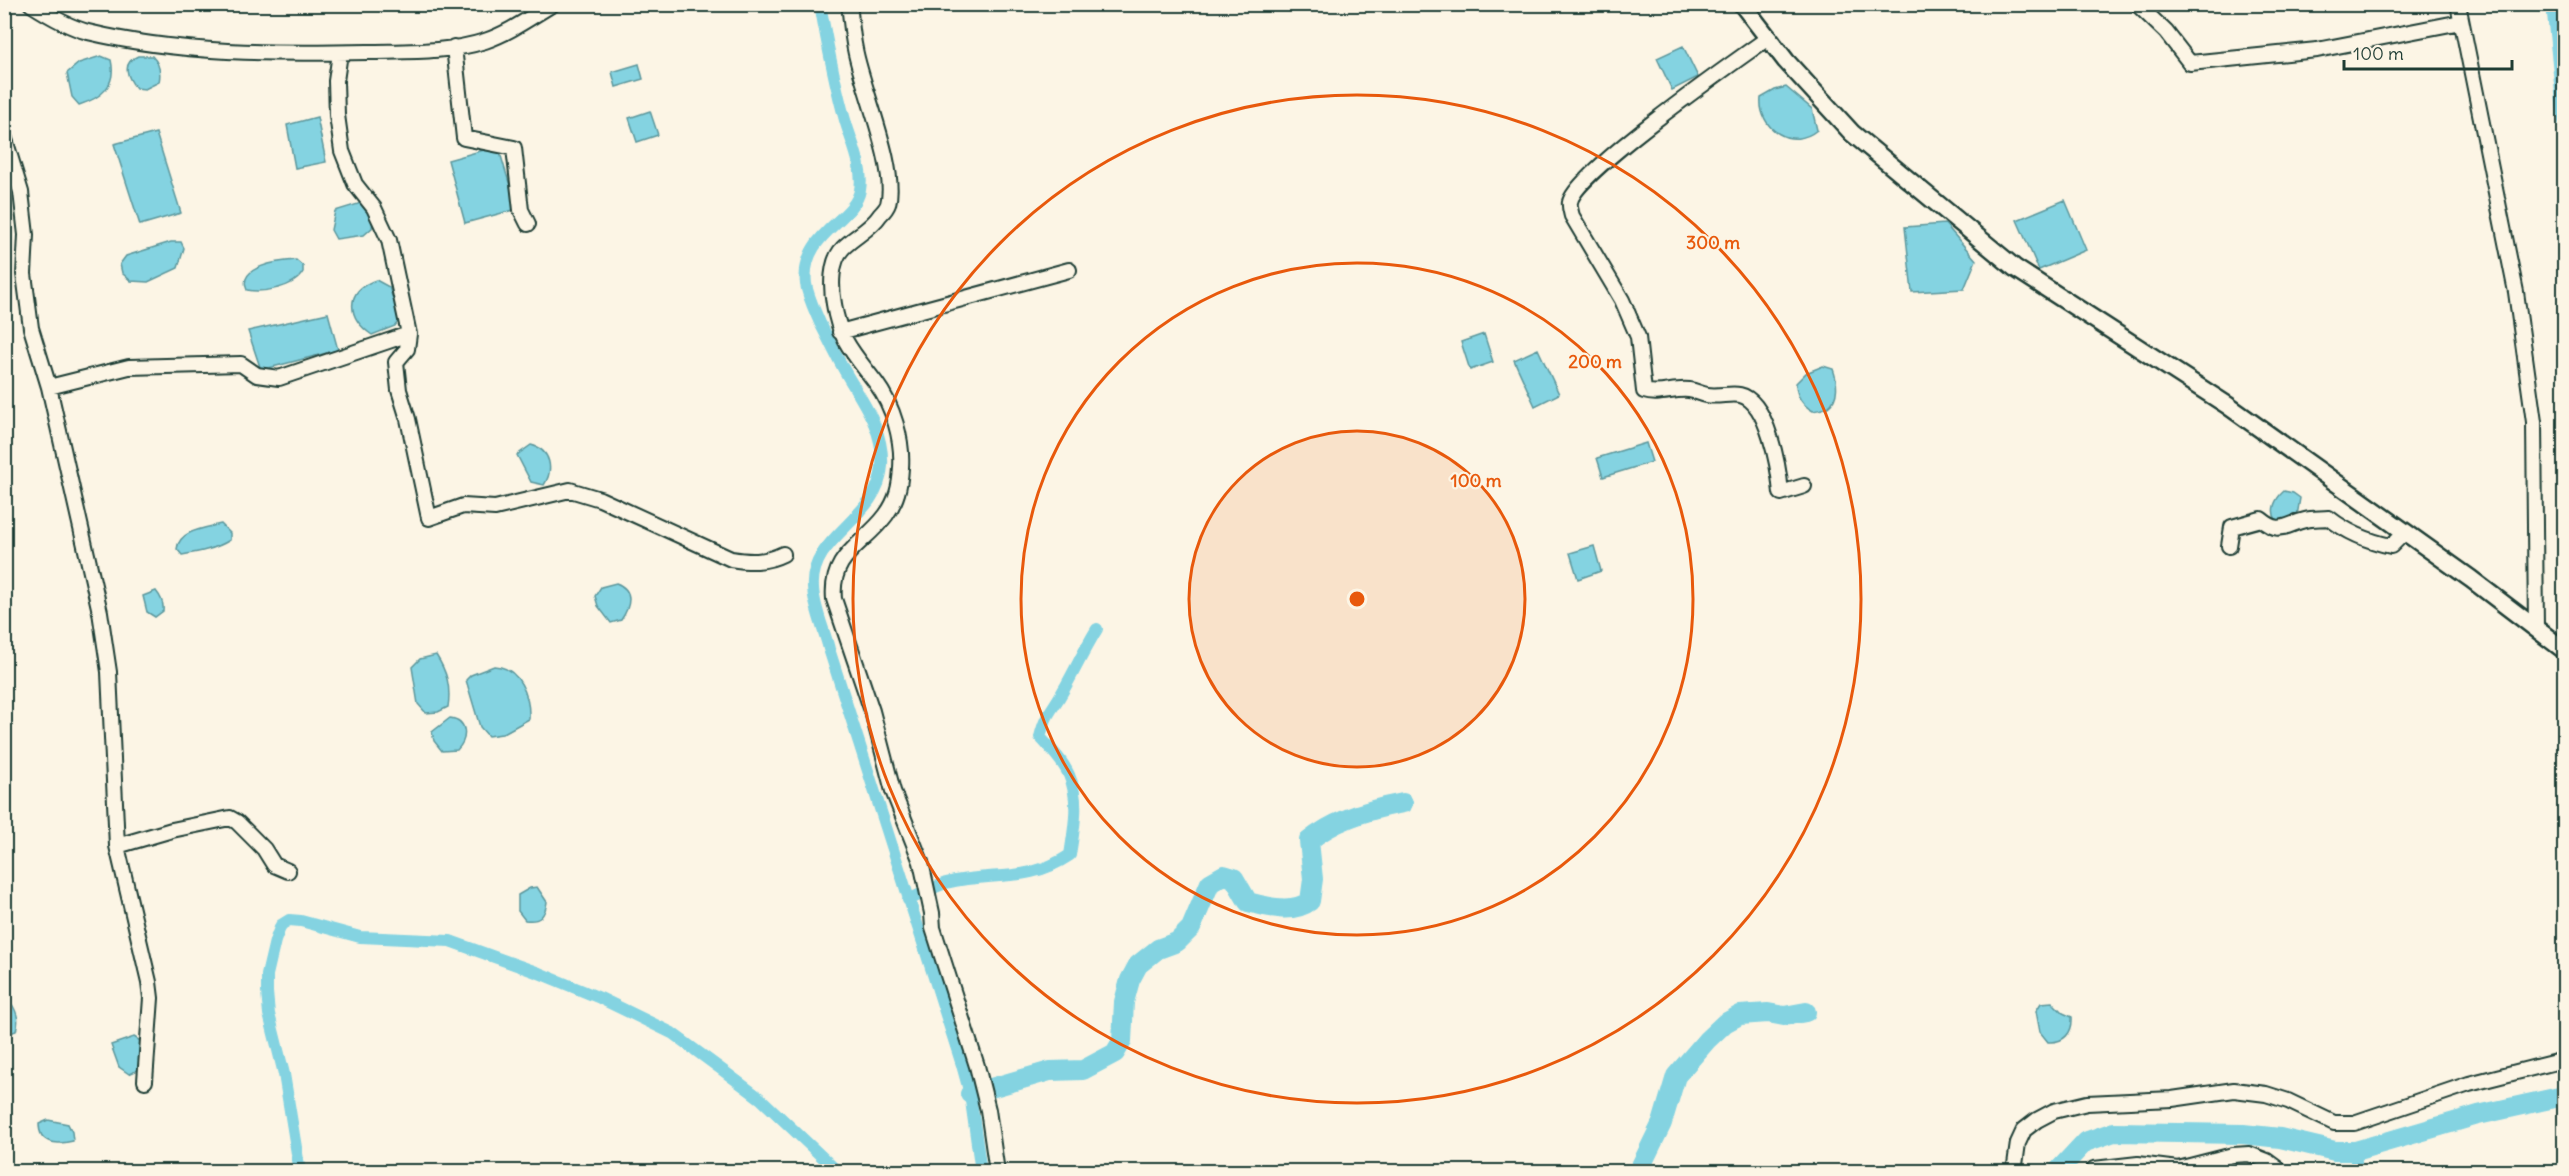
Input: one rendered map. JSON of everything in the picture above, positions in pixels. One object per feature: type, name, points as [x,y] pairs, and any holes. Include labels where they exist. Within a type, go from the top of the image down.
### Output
[{"type":"street","points":[[31,4],[54,18],[86,32],[183,48],[218,51],[340,53],[408,52],[485,41],[500,35],[553,4]]},
{"type":"street","points":[[849,4],[855,50],[889,171],[888,204],[876,222],[841,250],[833,273],[834,303],[840,332],[849,350],[876,384],[890,407],[900,446],[901,464],[899,489],[885,516],[838,566],[833,583],[834,599],[872,711],[893,791],[921,862],[933,927],[977,1066],[988,1110],[997,1172]]},
{"type":"street","points":[[1742,4],[1820,101],[1852,133],[2015,268],[2226,405],[2471,579],[2565,650]]},
{"type":"street","points":[[2137,4],[2166,32],[2190,63],[2317,50],[2461,22]]},
{"type":"street","points":[[2458,4],[2517,292],[2534,422],[2536,629]]},
{"type":"street","points":[[1768,38],[1702,84],[1630,141],[1587,180],[1569,203],[1572,216],[1622,300],[1638,337],[1642,364],[1641,382],[1644,391],[1654,394],[1688,390],[1706,395],[1739,394],[1749,399],[1763,417],[1778,459],[1781,493],[1804,486]]},
{"type":"street","points":[[454,47],[464,138],[514,148],[521,210],[528,224]]},
{"type":"street","points":[[340,53],[336,93],[342,151],[355,184],[374,208],[389,240],[409,334],[407,349],[396,362],[399,390],[408,419],[429,518],[463,506],[495,508],[570,489],[600,499],[651,525],[731,559],[745,562],[770,561],[783,554]]},
{"type":"street","points":[[4,136],[21,192],[26,235],[24,274],[31,328],[49,387],[100,612],[109,672],[117,846],[151,998],[146,1081]]},
{"type":"street","points":[[840,332],[1069,270]]},
{"type":"street","points":[[49,387],[129,367],[241,364],[257,375],[279,378],[409,334]]},
{"type":"street","points":[[2229,546],[2232,527],[2261,519],[2271,528],[2288,528],[2304,520],[2329,518],[2344,530],[2372,542],[2391,546],[2405,532]]},
{"type":"street","points":[[117,846],[172,830],[230,818],[264,849],[274,865],[288,871]]},
{"type":"street","points":[[2013,1172],[2018,1143],[2024,1130],[2054,1111],[2087,1103],[2172,1099],[2234,1090],[2266,1094],[2288,1101],[2334,1123],[2354,1123],[2469,1084],[2565,1060]]},
{"type":"street","points":[[2092,1172],[2094,1169],[2107,1166],[2138,1164],[2178,1168],[2233,1155],[2250,1154],[2267,1161],[2282,1172]]},
{"type":"water","points":[[1683,46],[1698,77],[1672,90],[1657,58]]},
{"type":"water","points":[[101,56],[111,60],[112,77],[109,84],[100,95],[79,105],[72,97],[67,73],[79,63]]},
{"type":"water","points":[[138,56],[152,56],[159,68],[159,82],[145,89],[136,88],[128,75],[129,62]]},
{"type":"water","points":[[639,64],[643,79],[616,87],[612,72]]},
{"type":"water","points":[[1786,87],[1812,109],[1817,130],[1807,136],[1797,138],[1778,134],[1765,119],[1761,98]]},
{"type":"water","points":[[650,111],[658,135],[637,142],[629,118]]},
{"type":"water","points":[[317,117],[326,162],[295,168],[287,125]]},
{"type":"water","points":[[156,133],[181,213],[140,225],[114,144]]},
{"type":"water","points":[[498,146],[517,209],[465,223],[448,160]]},
{"type":"water","points":[[2065,200],[2086,250],[2039,270],[2017,220]]},
{"type":"water","points":[[361,203],[373,219],[372,228],[364,235],[336,239],[331,230],[335,211]]},
{"type":"water","points":[[1945,224],[1976,260],[1964,289],[1912,292],[1905,227]]},
{"type":"water","points":[[171,242],[181,242],[184,248],[178,268],[148,282],[131,281],[122,273],[120,264],[126,256]]},
{"type":"water","points":[[296,260],[303,266],[303,272],[293,282],[270,290],[247,290],[245,282],[253,270],[261,266]]},
{"type":"water","points":[[376,280],[389,287],[400,319],[395,326],[372,335],[358,321],[353,305],[358,291]]},
{"type":"water","points":[[328,313],[338,350],[261,370],[248,331]]},
{"type":"water","points":[[1484,334],[1493,362],[1470,370],[1461,342]]},
{"type":"water","points":[[1538,349],[1559,394],[1535,406],[1514,360]]},
{"type":"water","points":[[1823,366],[1833,369],[1836,394],[1828,407],[1813,411],[1800,400],[1796,383],[1806,373]]},
{"type":"water","points":[[1646,443],[1652,462],[1603,477],[1597,458]]},
{"type":"water","points":[[531,445],[543,451],[549,461],[549,473],[544,485],[531,482],[517,455]]},
{"type":"water","points":[[2284,491],[2300,498],[2297,516],[2283,522],[2276,520],[2274,509],[2278,497]]},
{"type":"water","points":[[221,524],[230,533],[230,540],[225,543],[207,550],[182,555],[177,549],[179,543],[188,534]]},
{"type":"water","points":[[1594,546],[1601,571],[1578,579],[1570,553]]},
{"type":"water","points":[[616,583],[626,590],[629,599],[627,610],[621,620],[611,623],[598,606],[595,596],[601,587]]},
{"type":"water","points":[[156,591],[162,600],[163,611],[155,617],[147,612],[143,596]]},
{"type":"water","points":[[436,655],[447,680],[448,707],[438,712],[426,713],[418,704],[412,667],[420,659]]},
{"type":"water","points":[[494,666],[503,668],[517,677],[528,702],[529,719],[502,734],[488,736],[480,727],[466,680],[471,675]]},
{"type":"water","points":[[450,718],[456,719],[463,726],[463,741],[457,750],[442,751],[434,741],[432,732]]},
{"type":"water","points":[[537,887],[547,902],[545,911],[538,919],[525,920],[518,911],[518,895]]},
{"type":"water","points":[[2052,1002],[2063,1013],[2072,1017],[2072,1023],[2063,1039],[2048,1042],[2040,1032],[2036,1011],[2041,1003]]},
{"type":"water","points":[[5,1005],[13,1006],[18,1021],[16,1031],[5,1035]]},
{"type":"water","points":[[134,1037],[142,1042],[145,1067],[129,1074],[119,1067],[111,1045]]},
{"type":"water","points":[[48,1120],[68,1124],[73,1141],[55,1143],[45,1139],[39,1124]]},
{"type":"waterway","points":[[820,4],[834,77],[859,163],[861,181],[856,201],[849,211],[829,229],[811,252],[806,267],[806,284],[820,323],[843,369],[872,418],[880,441],[882,466],[878,484],[869,500],[822,554],[815,570],[814,596],[962,1065],[970,1094],[981,1172]]},
{"type":"waterway","points":[[2552,4],[2564,122]]},
{"type":"waterway","points":[[908,900],[946,883],[1039,870],[1070,855],[1075,815],[1072,785],[1063,765],[1040,737],[1047,717],[1097,629]]},
{"type":"waterway","points":[[970,1094],[1050,1071],[1083,1070],[1115,1053],[1122,1041],[1124,1002],[1130,980],[1138,965],[1158,949],[1177,942],[1191,928],[1210,883],[1224,875],[1234,878],[1248,902],[1280,908],[1303,905],[1310,901],[1313,879],[1309,841],[1319,833],[1354,816],[1403,803]]},
{"type":"waterway","points":[[300,1172],[284,1074],[269,1014],[267,992],[267,975],[275,941],[281,925],[289,920],[301,921],[360,937],[450,941],[600,998],[672,1033],[761,1099],[838,1172]]},
{"type":"waterway","points":[[1638,1172],[1662,1123],[1676,1076],[1707,1040],[1725,1023],[1740,1015],[1768,1013],[1784,1016],[1806,1012]]},
{"type":"waterway","points":[[2057,1172],[2085,1142],[2114,1132],[2243,1134],[2280,1138],[2335,1151],[2355,1151],[2478,1115],[2564,1096]]},
{"type":"waterway","points":[[2355,1151],[2357,1172]]}]
